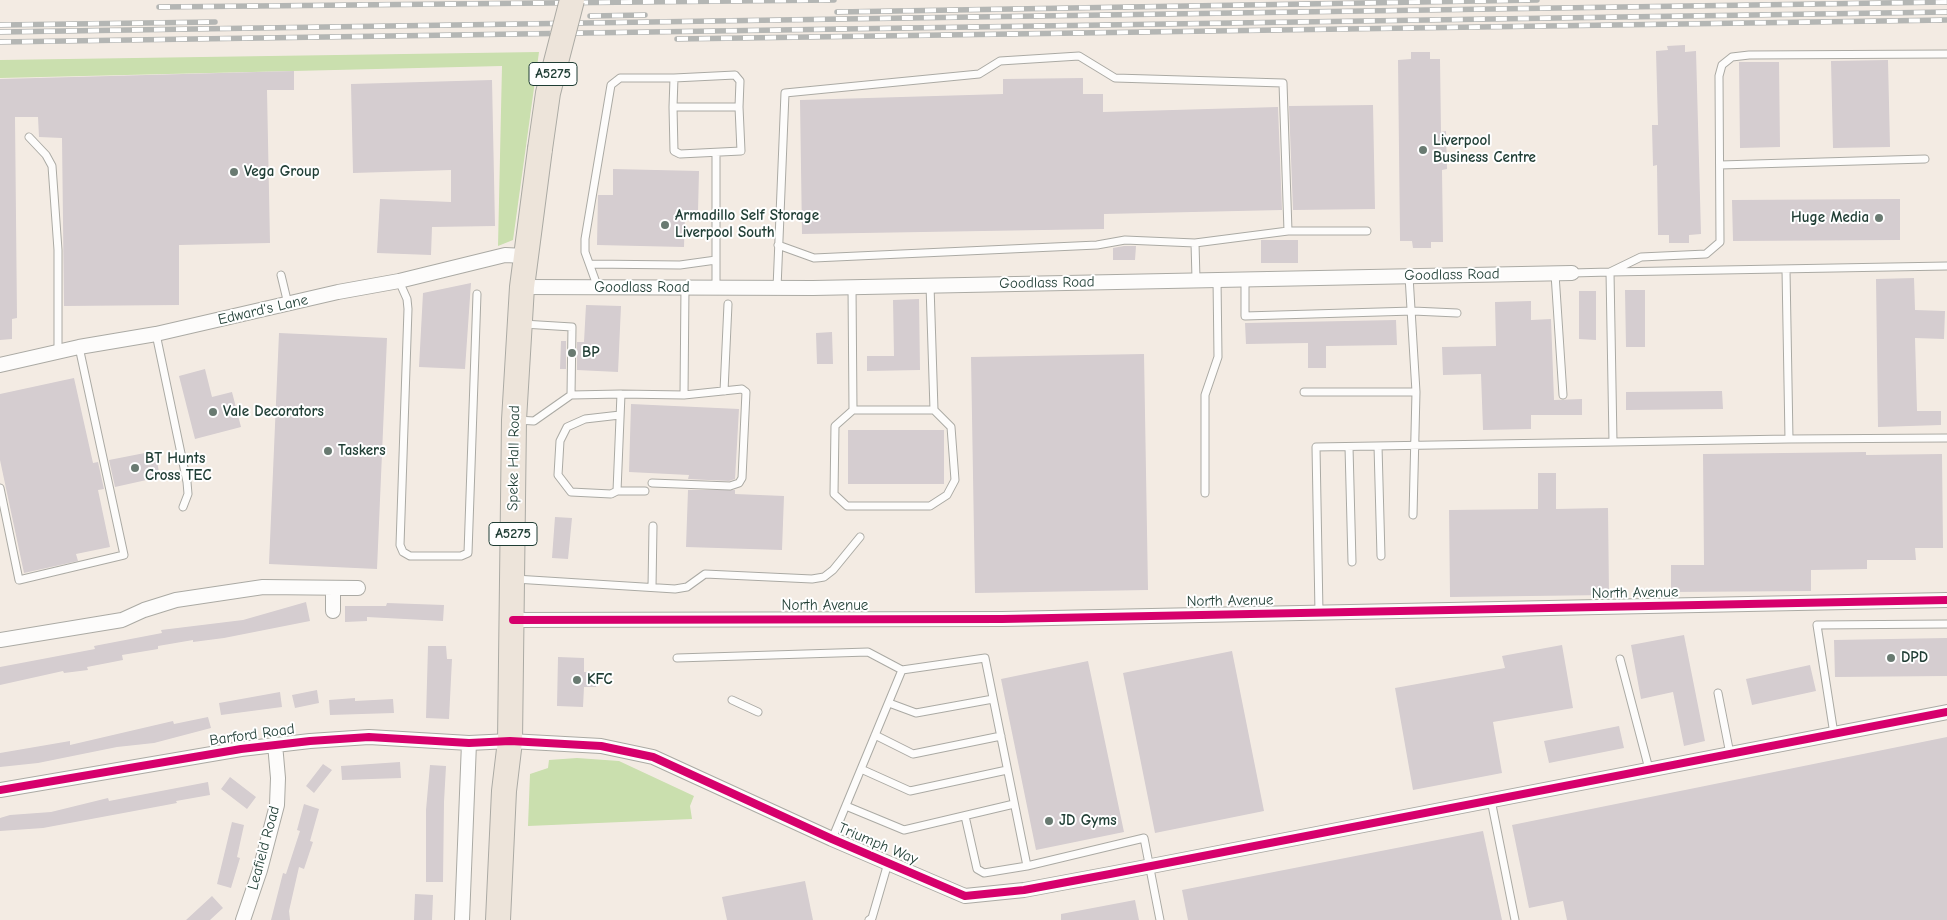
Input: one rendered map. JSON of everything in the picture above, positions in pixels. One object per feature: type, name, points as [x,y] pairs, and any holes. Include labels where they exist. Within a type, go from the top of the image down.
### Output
[{"type":"highway","name":"Speke Hall Road","points":[[498,920],[504,791],[510,741],[514,420],[522,286],[548,93],[572,0]]},
{"type":"street","name":"Edward's Lane","points":[[0,365],[79,347],[156,334],[399,281],[505,255],[525,256]]},
{"type":"street","name":"Goodlass Road","points":[[522,286],[777,288],[1572,273]]},
{"type":"street","points":[[0,640],[122,620],[144,610],[176,600],[263,587],[358,588]]},
{"type":"street","points":[[333,588],[333,611]]},
{"type":"street","name":"North Avenue","points":[[513,620],[1002,619],[1947,600]]},
{"type":"street","name":"Triumph Way","points":[[510,741],[600,746],[652,757],[832,839],[965,896],[1024,890],[1947,712]]},
{"type":"street","name":"Barford Road","points":[[0,790],[274,744],[370,738],[469,743],[510,741]]},
{"type":"street","points":[[462,920],[469,743]]},
{"type":"street","name":"Leafield Road","points":[[243,920],[260,870],[277,805],[278,778],[274,744]]},
{"type":"lane","points":[[1610,272],[1641,257],[1706,254],[1720,242],[1719,76],[1722,65],[1732,57],[1750,55],[1947,54]]},
{"type":"lane","points":[[777,288],[785,93],[979,74],[1000,61],[1079,56],[1115,78],[1283,83],[1288,231]]},
{"type":"lane","points":[[598,288],[586,252],[585,239],[611,85],[620,78],[736,75],[740,81],[741,151],[680,154],[674,151],[674,78]]},
{"type":"lane","points":[[673,107],[739,106]]},
{"type":"lane","points":[[29,137],[46,155],[52,166],[58,250],[58,352]]},
{"type":"lane","points":[[716,153],[716,287]]},
{"type":"lane","points":[[1720,165],[1926,159]]},
{"type":"lane","points":[[778,245],[814,258],[1098,245],[1125,240],[1195,244],[1288,231],[1367,231]]},
{"type":"lane","points":[[1195,244],[1196,280]]},
{"type":"lane","points":[[590,264],[680,265],[716,260]]},
{"type":"lane","points":[[1572,273],[1947,266]]},
{"type":"lane","points":[[1786,270],[1789,439]]},
{"type":"lane","points":[[1610,272],[1612,442]]},
{"type":"lane","points":[[1555,274],[1563,395]]},
{"type":"lane","points":[[281,275],[288,304]]},
{"type":"lane","points":[[1409,275],[1413,311],[1416,392],[1413,515]]},
{"type":"lane","points":[[1244,278],[1245,316],[1413,311],[1457,312]]},
{"type":"lane","points":[[1205,493],[1205,395],[1218,357],[1217,279]]},
{"type":"lane","points":[[399,281],[407,299],[408,309],[400,545],[403,552],[410,556],[461,556],[468,553],[477,294]]},
{"type":"lane","points":[[930,285],[934,410]]},
{"type":"lane","points":[[852,286],[853,410]]},
{"type":"lane","points":[[684,395],[685,287]]},
{"type":"lane","points":[[724,392],[728,304]]},
{"type":"lane","points":[[520,324],[572,327],[571,395]]},
{"type":"lane","points":[[156,334],[187,482],[188,494],[183,507]]},
{"type":"lane","points":[[0,488],[19,580],[124,555],[79,347]]},
{"type":"lane","points":[[514,420],[534,421],[571,395],[684,395],[742,389],[746,392],[742,478],[739,483],[730,486],[652,483]]},
{"type":"lane","points":[[1304,392],[1416,392]]},
{"type":"lane","points":[[617,491],[621,394]]},
{"type":"lane","points":[[853,410],[934,410],[952,427],[955,480],[947,495],[930,506],[847,506],[834,494],[835,426],[853,410]]},
{"type":"lane","points":[[620,415],[585,419],[567,427],[560,441],[558,475],[571,492],[611,494],[617,491],[645,492]]},
{"type":"lane","points":[[1319,613],[1316,447],[1947,438]]},
{"type":"lane","points":[[1349,446],[1352,562]]},
{"type":"lane","points":[[1378,446],[1381,556]]},
{"type":"lane","points":[[652,587],[653,526]]},
{"type":"lane","points":[[513,578],[675,589],[687,587],[705,574],[812,579],[824,577],[833,570],[860,537]]},
{"type":"lane","points":[[1834,734],[1817,625],[1947,624]]},
{"type":"lane","points":[[677,658],[868,652],[902,670],[985,658],[1027,866]]},
{"type":"lane","points":[[1620,659],[1649,769]]},
{"type":"lane","points":[[832,839],[902,670]]},
{"type":"lane","points":[[1718,693],[1730,754]]},
{"type":"lane","points":[[889,703],[916,713],[993,699]]},
{"type":"lane","points":[[732,700],[758,712]]},
{"type":"lane","points":[[875,735],[913,754],[1001,736]]},
{"type":"lane","points":[[861,769],[910,791],[1008,770]]},
{"type":"lane","points":[[1491,800],[1516,920]]},
{"type":"lane","points":[[846,806],[904,830],[1014,804]]},
{"type":"lane","points":[[965,816],[977,869],[984,873],[1027,866],[1144,838],[1160,920]]},
{"type":"lane","points":[[869,920],[872,918],[888,863]]},
{"type":"green space","points":[[539,52],[513,240],[498,246],[502,66],[0,78],[0,60]]},
{"type":"green space","points":[[577,758],[619,761],[694,796],[690,806],[692,819],[528,826],[530,774],[548,768],[549,760]]},
{"type":"building","points":[[1685,45],[1685,52],[1696,51],[1701,234],[1689,235],[1689,243],[1669,243],[1669,235],[1658,235],[1657,165],[1653,166],[1652,125],[1658,125],[1656,51],[1668,50],[1667,46]]},
{"type":"building","name":"Liverpool Business Centre","points":[[1411,52],[1430,52],[1430,59],[1440,59],[1441,132],[1446,131],[1447,169],[1442,170],[1443,242],[1431,242],[1431,248],[1413,248],[1412,241],[1400,241],[1398,60],[1411,59]]},
{"type":"building","points":[[1888,60],[1890,147],[1833,148],[1831,61]]},
{"type":"building","points":[[1739,62],[1779,62],[1780,147],[1740,148]]},
{"type":"building","points":[[294,71],[294,90],[267,90],[270,243],[179,245],[179,305],[64,306],[62,138],[39,137],[38,117],[15,117],[17,318],[12,319],[12,339],[0,340],[0,79]]},
{"type":"building","points":[[1083,78],[1083,94],[1103,94],[1103,112],[1278,107],[1282,210],[1104,214],[1104,229],[802,234],[800,100],[1003,94],[1003,79]]},
{"type":"building","points":[[492,80],[495,226],[432,227],[431,255],[377,253],[380,199],[451,202],[451,170],[353,173],[351,84]]},
{"type":"building","points":[[1373,105],[1375,209],[1293,210],[1289,106]]},
{"type":"building","points":[[613,169],[699,171],[698,212],[685,212],[684,247],[597,245],[598,195],[613,195]]},
{"type":"building","points":[[1900,199],[1900,240],[1733,241],[1732,200]]},
{"type":"building","points":[[1261,240],[1298,240],[1298,263],[1261,263]]},
{"type":"building","points":[[1136,246],[1135,260],[1113,260],[1113,248]]},
{"type":"building","points":[[1914,278],[1915,310],[1945,311],[1944,339],[1915,338],[1917,411],[1941,411],[1941,425],[1878,427],[1876,279]]},
{"type":"building","points":[[471,283],[465,369],[419,367],[423,293]]},
{"type":"building","points":[[1625,290],[1645,290],[1645,347],[1626,347]]},
{"type":"building","points":[[1579,291],[1596,291],[1596,340],[1579,339]]},
{"type":"building","points":[[919,299],[920,370],[867,371],[867,356],[894,356],[893,300]]},
{"type":"building","points":[[1531,301],[1531,320],[1551,319],[1554,400],[1582,399],[1582,415],[1531,415],[1531,429],[1483,430],[1481,374],[1443,375],[1442,347],[1496,346],[1495,302]]},
{"type":"building","points":[[586,305],[621,306],[618,372],[577,370],[577,342],[584,342]]},
{"type":"building","points":[[1396,320],[1397,345],[1326,346],[1326,368],[1308,368],[1308,343],[1246,344],[1245,323]]},
{"type":"building","points":[[832,332],[833,364],[817,364],[816,333]]},
{"type":"building","name":"Taskers","points":[[279,333],[387,338],[377,569],[269,564]]},
{"type":"building","points":[[561,341],[566,341],[566,369],[560,369]]},
{"type":"building","points":[[1144,354],[1148,590],[975,593],[971,357]]},
{"type":"building","name":"Vale Decorators","points":[[205,369],[212,397],[232,392],[241,427],[195,439],[179,376]]},
{"type":"building","points":[[74,378],[93,463],[98,462],[104,489],[98,490],[110,547],[76,554],[78,561],[24,573],[0,460],[0,394]]},
{"type":"building","points":[[1722,391],[1723,409],[1626,410],[1626,392]]},
{"type":"building","points":[[631,404],[739,409],[735,479],[729,481],[688,479],[689,475],[629,472]]},
{"type":"building","points":[[848,430],[944,430],[944,484],[848,484]]},
{"type":"building","name":"BT Hunts Cross TEC","points":[[155,451],[160,477],[115,487],[109,460]]},
{"type":"building","points":[[1866,452],[1866,455],[1942,454],[1943,548],[1915,548],[1916,560],[1867,560],[1867,569],[1811,570],[1811,591],[1671,592],[1671,565],[1704,565],[1703,454]]},
{"type":"building","points":[[1538,473],[1556,473],[1556,509],[1608,508],[1609,595],[1450,597],[1449,510],[1538,509]]},
{"type":"building","points":[[688,490],[735,490],[735,494],[784,496],[782,550],[686,547]]},
{"type":"building","points":[[555,517],[572,518],[568,559],[552,558]]},
{"type":"building","points":[[306,602],[310,621],[224,638],[193,642],[193,640],[158,646],[158,649],[122,655],[123,660],[87,667],[88,670],[64,673],[63,671],[0,685],[0,667],[95,649],[94,646],[162,633],[161,630],[243,620]]},
{"type":"building","points":[[387,603],[444,605],[443,621],[367,617],[367,621],[345,622],[345,606],[386,606]]},
{"type":"building","points":[[1684,635],[1705,741],[1684,746],[1673,692],[1641,699],[1631,645]]},
{"type":"building","name":"DPD","points":[[1947,638],[1947,676],[1835,677],[1834,640]]},
{"type":"building","points":[[1562,645],[1573,708],[1493,722],[1502,773],[1413,790],[1395,688],[1505,668],[1502,656]]},
{"type":"building","points":[[428,646],[446,646],[447,659],[452,659],[449,719],[426,718]]},
{"type":"building","points":[[1232,651],[1264,811],[1155,833],[1123,673]]},
{"type":"building","name":"KFC","points":[[558,657],[584,658],[584,672],[596,672],[596,687],[584,687],[583,707],[557,706]]},
{"type":"building","points":[[1088,661],[1124,832],[1036,850],[1001,679]]},
{"type":"building","points":[[1810,665],[1816,691],[1752,705],[1746,679]]},
{"type":"building","points":[[317,690],[319,703],[295,708],[292,695]]},
{"type":"building","points":[[280,692],[282,707],[221,715],[219,703]]},
{"type":"building","points":[[355,698],[355,701],[393,699],[394,713],[330,715],[329,700]]},
{"type":"building","points":[[208,717],[211,728],[154,743],[117,747],[38,763],[0,767],[0,753],[70,741],[70,745],[173,721],[174,724]]},
{"type":"building","points":[[1619,726],[1624,748],[1549,763],[1544,741]]},
{"type":"building","points":[[1947,737],[1947,920],[1567,920],[1563,901],[1529,908],[1512,825]]},
{"type":"building","points":[[400,762],[401,778],[342,780],[341,766]]},
{"type":"building","points":[[323,764],[332,770],[314,793],[306,786]]},
{"type":"building","points":[[430,765],[446,766],[443,882],[426,882],[426,810]]},
{"type":"building","points":[[230,777],[256,797],[247,809],[221,789]]},
{"type":"building","points":[[208,782],[210,795],[176,801],[177,803],[43,828],[0,831],[0,818],[10,815],[51,812],[108,798],[109,801]]},
{"type":"building","points":[[304,804],[319,809],[310,841],[313,842],[304,869],[299,867],[289,911],[290,920],[271,920],[283,873],[286,874],[300,831],[297,830]]},
{"type":"building","points":[[232,822],[244,825],[237,857],[240,858],[231,888],[217,884]]},
{"type":"building","points":[[1483,831],[1502,920],[1188,920],[1182,890]]},
{"type":"building","points":[[805,881],[813,920],[727,920],[722,897]]},
{"type":"building","points":[[415,894],[433,895],[432,920],[414,920]]},
{"type":"building","points":[[212,896],[223,908],[210,920],[186,920]]},
{"type":"building","points":[[1135,900],[1139,920],[1061,920],[1061,914]]},
{"type":"railway","points":[[159,7],[834,0]]},
{"type":"railway","points":[[837,12],[1537,0]]},
{"type":"railway","points":[[0,32],[1947,2]]},
{"type":"railway","points":[[0,42],[1947,12]]},
{"type":"railway","points":[[590,16],[645,15]]},
{"type":"railway","points":[[677,39],[1947,20]]},
{"type":"railway","points":[[0,25],[215,22]]},
{"type":"cycle path","points":[[513,620],[1002,619],[1947,600]]},
{"type":"cycle path","points":[[0,790],[241,749],[310,741],[369,737],[469,743],[510,741],[601,746],[653,757],[832,839],[965,896],[1024,890],[1110,874],[1947,712]]},
{"type":"place","name":"Liverpool Business Centre","points":[[1423,150]]},
{"type":"place","name":"Vega Group","points":[[234,172]]},
{"type":"place","name":"Huge Media","points":[[1879,218]]},
{"type":"place","name":"Armadillo Self Storage Liverpool South","points":[[665,225]]},
{"type":"place","name":"BP","points":[[572,353]]},
{"type":"place","name":"Vale Decorators","points":[[213,412]]},
{"type":"place","name":"Taskers","points":[[328,451]]},
{"type":"place","name":"BT Hunts Cross TEC","points":[[135,468]]},
{"type":"place","name":"DPD","points":[[1891,658]]},
{"type":"place","name":"KFC","points":[[577,680]]},
{"type":"place","name":"JD Gyms","points":[[1049,821]]}]
